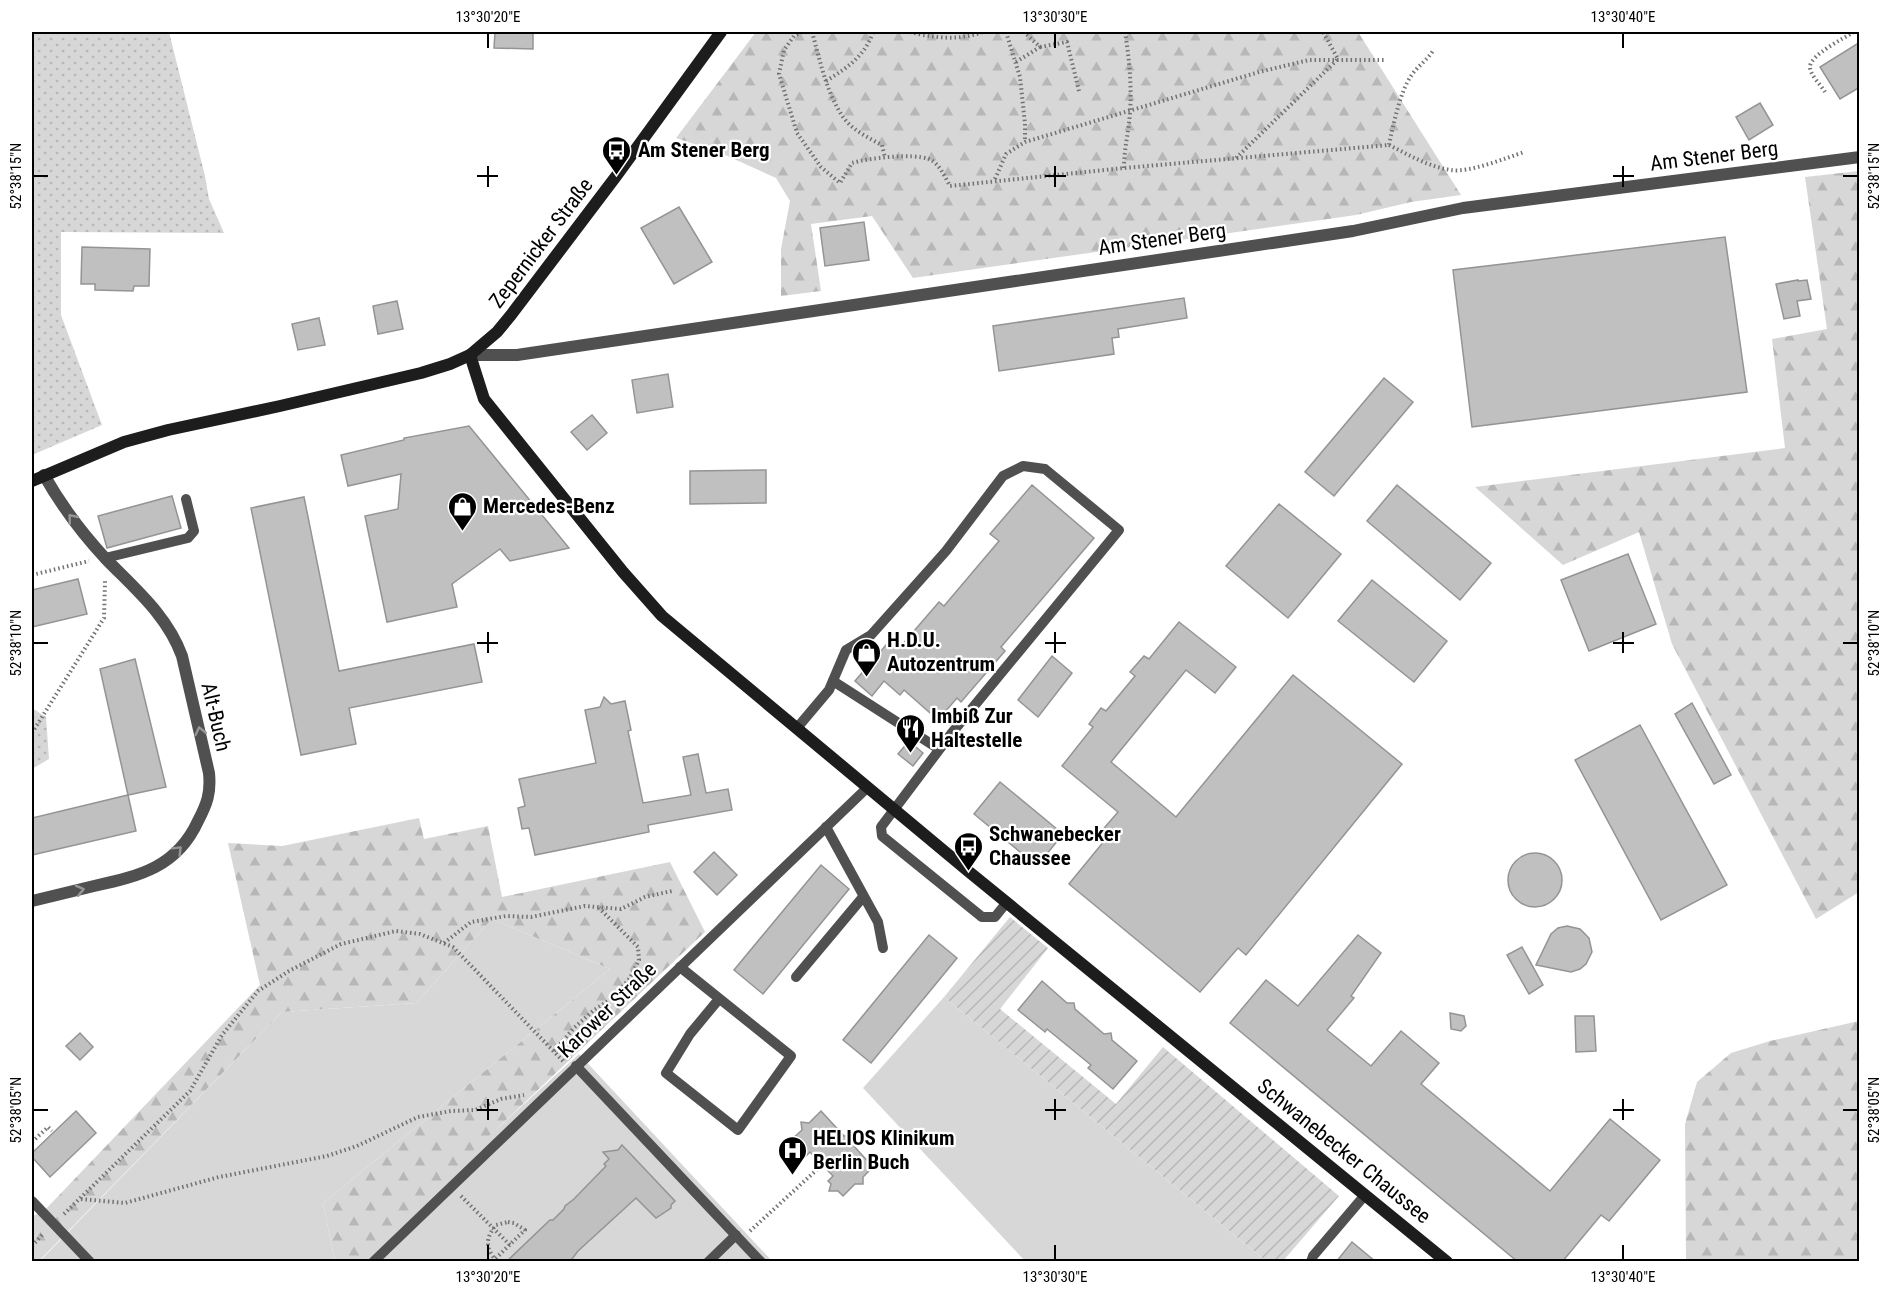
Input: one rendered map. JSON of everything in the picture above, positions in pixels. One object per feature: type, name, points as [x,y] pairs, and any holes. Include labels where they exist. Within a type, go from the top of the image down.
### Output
[{"type":"main road","name":"Zepernicker Straße","points":[[470,355],[497,332],[511,315],[721,32]]},
{"type":"main road","points":[[32,481],[124,442],[421,373],[470,355]]},
{"type":"main road","name":"Schwanebecker Chaussee","points":[[470,355],[484,399],[648,602],[708,656],[1447,1262]]},
{"type":"street","name":"Am Stener Berg","points":[[470,355],[517,355],[1353,231],[1463,208],[1860,157]]},
{"type":"street","name":"Alt-Buch","points":[[32,901],[128,878],[161,865],[188,840],[208,801],[211,789],[177,642],[156,609],[105,558],[68,514],[44,475]]},
{"type":"lane","points":[[797,728],[829,690],[846,650],[871,635],[946,551],[1003,476],[1023,466],[1045,469],[1119,530],[939,749],[880,826],[882,836],[982,916],[995,917],[1007,902]]},
{"type":"lane","points":[[105,558],[188,538],[194,531],[186,499]]},
{"type":"lane","points":[[833,681],[939,749]]},
{"type":"lane","name":"Karower Straße","points":[[373,1262],[868,787]]},
{"type":"lane","points":[[826,826],[878,922],[883,948]]},
{"type":"lane","points":[[795,977],[863,897]]},
{"type":"lane","points":[[680,967],[791,1056],[738,1130],[666,1073],[690,1034],[719,999]]},
{"type":"lane","points":[[574,1068],[761,1262]]},
{"type":"lane","points":[[1311,1262],[1313,1256],[1365,1195]]},
{"type":"lane","points":[[32,1201],[90,1262]]},
{"type":"lane","points":[[708,1262],[738,1238]]},
{"type":"path","points":[[802,32],[794,36],[784,50],[779,74],[797,133],[821,167],[840,183],[852,163],[866,159],[905,157],[930,159],[940,169],[950,186],[1389,145],[1429,165],[1453,171],[1487,165],[1524,152]]},
{"type":"path","points":[[812,32],[826,81],[844,118],[862,134],[882,145],[885,158]]},
{"type":"path","points":[[826,81],[860,56],[873,32]]},
{"type":"path","points":[[910,32],[931,37],[954,38],[983,32]]},
{"type":"path","points":[[1006,32],[1020,77],[1025,142]]},
{"type":"path","points":[[1024,32],[1040,46]]},
{"type":"path","points":[[1124,168],[1124,149],[1130,112],[1128,51],[1125,32]]},
{"type":"path","points":[[1323,32],[1338,59]]},
{"type":"path","points":[[1825,92],[1811,72],[1810,66],[1813,58],[1854,32]]},
{"type":"path","points":[[1016,62],[1040,46],[1067,42],[1079,91]]},
{"type":"path","points":[[1389,145],[1396,114],[1410,77],[1432,51]]},
{"type":"path","points":[[1236,158],[1338,59]]},
{"type":"path","points":[[995,180],[1006,154],[1025,142],[1259,72],[1309,60],[1386,60]]},
{"type":"path","points":[[32,574],[105,558],[105,618],[32,733]]},
{"type":"path","points":[[444,943],[471,922],[506,916],[531,916],[585,906],[621,909],[645,897],[672,891]]},
{"type":"path","points":[[554,1051],[594,1010],[613,998],[630,978],[639,960],[638,948],[597,907]]},
{"type":"path","points":[[32,1246],[190,1091],[222,1035],[258,991],[289,971],[341,944],[396,931],[420,934],[444,943],[453,948],[554,1051],[574,1068]]},
{"type":"path","points":[[81,1198],[124,1203],[219,1177],[327,1156],[357,1146],[418,1116],[475,1110],[501,1099],[528,1095],[538,1103]]},
{"type":"path","points":[[32,1142],[48,1127],[52,1131]]},
{"type":"path","points":[[738,1238],[822,1165]]},
{"type":"path","points":[[452,1186],[510,1245]]},
{"type":"path","points":[[508,1222],[525,1230],[495,1259],[487,1245],[490,1232],[494,1228],[496,1225],[508,1222]]},
{"type":"green space","points":[[32,32],[169,32],[209,199],[224,233],[61,232],[61,315],[102,425],[32,455]]},
{"type":"green space","points":[[756,32],[1358,32],[1461,195],[1411,202],[1356,215],[913,278],[872,216],[811,224],[821,291],[781,296],[781,249],[790,201],[776,178],[721,153],[676,138]]},
{"type":"green space","points":[[1859,171],[1859,892],[1816,919],[1672,644],[1639,532],[1563,565],[1475,487],[1785,448],[1772,339],[1827,329],[1805,177]]},
{"type":"green space","points":[[32,708],[46,717],[49,759],[32,769]]},
{"type":"green space","points":[[419,818],[424,839],[488,826],[502,897],[670,862],[705,932],[357,1261],[335,1261],[323,1203],[610,969],[492,919],[416,1003],[282,1012],[39,1261],[32,1261],[32,1216],[43,1212],[260,985],[228,843],[282,846]]},
{"type":"green space","points":[[1010,917],[1048,948],[1000,1009],[1116,1104],[1163,1047],[1339,1196],[1283,1261],[1266,1261],[944,997]]},
{"type":"green space","points":[[492,919],[610,969],[323,1203],[335,1261],[39,1262],[282,1012],[416,1003]]},
{"type":"green space","points":[[944,997],[1266,1261],[1025,1261],[863,1088]]},
{"type":"green space","points":[[1859,1021],[1859,1261],[1686,1261],[1685,1124],[1697,1082],[1731,1053],[1770,1041]]},
{"type":"green space","points":[[579,1054],[772,1261],[350,1262]]},
{"type":"building","points":[[495,32],[533,32],[533,49],[494,48]]},
{"type":"building","points":[[1860,42],[1860,87],[1840,99],[1820,67]]},
{"type":"building","points":[[1760,103],[1773,125],[1749,140],[1736,117]]},
{"type":"building","points":[[679,207],[712,262],[674,284],[641,228]]},
{"type":"building","points":[[864,222],[869,260],[825,266],[820,228]]},
{"type":"building","points":[[1725,237],[1747,392],[1472,427],[1453,270]]},
{"type":"building","points":[[82,247],[150,249],[149,286],[134,286],[133,291],[95,290],[95,284],[81,284]]},
{"type":"building","points":[[1807,280],[1811,299],[1797,301],[1800,316],[1784,319],[1776,284]]},
{"type":"building","points":[[1184,298],[1187,318],[1118,329],[1119,337],[1112,338],[1114,354],[999,371],[993,326]]},
{"type":"building","points":[[397,301],[403,329],[378,334],[373,306]]},
{"type":"building","points":[[319,318],[325,345],[298,350],[292,324]]},
{"type":"building","points":[[668,374],[673,407],[637,413],[632,380]]},
{"type":"building","points":[[1384,378],[1413,402],[1334,496],[1305,472]]},
{"type":"building","points":[[592,415],[607,433],[587,450],[571,432]]},
{"type":"building","name":"Mercedes-Benz","points":[[469,426],[569,548],[510,561],[500,549],[452,584],[457,607],[387,622],[365,516],[398,509],[401,474],[348,486],[341,455],[404,440],[404,438]]},
{"type":"building","points":[[766,470],[766,503],[690,504],[690,471]]},
{"type":"building","points":[[1032,485],[1094,538],[1001,647],[1005,651],[961,702],[957,698],[938,720],[904,690],[900,695],[884,681],[872,696],[855,681],[892,638],[901,646],[939,602],[944,606],[999,541],[990,534]]},
{"type":"building","points":[[1397,485],[1491,563],[1460,600],[1367,521]]},
{"type":"building","points":[[172,496],[181,528],[107,548],[98,516]]},
{"type":"building","points":[[304,497],[339,671],[474,644],[482,682],[349,708],[356,744],[301,755],[251,508]]},
{"type":"building","points":[[1279,504],[1341,554],[1288,618],[1226,566]]},
{"type":"building","points":[[1628,554],[1656,624],[1589,651],[1561,580]]},
{"type":"building","points":[[78,579],[87,614],[32,627],[32,590]]},
{"type":"building","points":[[1372,580],[1447,641],[1414,682],[1338,621]]},
{"type":"building","points":[[1179,622],[1236,667],[1215,693],[1186,670],[1111,762],[1176,817],[1293,675],[1402,764],[1246,955],[1238,948],[1200,992],[1069,884],[1105,840],[1098,835],[1118,812],[1062,766],[1093,727],[1089,724],[1101,708],[1106,711],[1135,676],[1130,672],[1144,656],[1149,659]]},
{"type":"building","points":[[1052,656],[1072,673],[1038,717],[1018,700]]},
{"type":"building","points":[[135,659],[166,787],[128,795],[100,669]]},
{"type":"building","points":[[604,697],[611,704],[625,701],[631,730],[628,731],[643,803],[691,795],[683,757],[698,754],[706,793],[728,789],[732,810],[648,825],[649,832],[535,855],[529,828],[522,829],[518,808],[525,806],[519,779],[596,763],[585,710],[600,707]]},
{"type":"building","points":[[1692,703],[1731,775],[1714,784],[1675,714]]},
{"type":"building","points":[[1640,725],[1727,885],[1661,920],[1575,760]]},
{"type":"building","name":"Imbiß Zur Haltestelle","points":[[909,741],[923,753],[913,766],[898,754]]},
{"type":"building","points":[[1000,782],[1063,834],[1037,866],[974,814]]},
{"type":"building","points":[[128,795],[136,831],[32,855],[32,818]]},
{"type":"building","points":[[714,852],[737,875],[717,895],[694,872]]},
{"type":"building","points":[[1530,853],[1540,853],[1550,857],[1558,865],[1562,880],[1558,895],[1550,903],[1540,907],[1530,907],[1520,903],[1512,895],[1508,885],[1508,875],[1512,865],[1520,857]]},
{"type":"building","points":[[821,865],[849,889],[763,994],[734,970]]},
{"type":"building","points":[[1567,926],[1580,929],[1589,938],[1592,952],[1586,964],[1571,972],[1536,965],[1551,934],[1558,928]]},
{"type":"building","points":[[929,935],[957,958],[871,1063],[843,1040]]},
{"type":"building","points":[[1358,935],[1381,953],[1351,996],[1354,998],[1327,1030],[1371,1066],[1401,1031],[1439,1063],[1421,1084],[1550,1191],[1610,1119],[1660,1160],[1609,1221],[1601,1215],[1562,1262],[1518,1262],[1230,1023],[1266,980],[1298,1006]]},
{"type":"building","points":[[1522,947],[1543,985],[1529,994],[1507,955]]},
{"type":"building","points":[[1042,981],[1067,1003],[1074,1003],[1075,1009],[1104,1034],[1111,1033],[1112,1040],[1137,1061],[1113,1089],[1088,1068],[1091,1065],[1047,1029],[1045,1032],[1018,1010]]},
{"type":"building","points":[[1450,1013],[1464,1016],[1466,1026],[1461,1031],[1451,1029]]},
{"type":"building","points":[[1575,1016],[1594,1016],[1596,1051],[1576,1052]]},
{"type":"building","points":[[80,1033],[93,1047],[80,1060],[66,1046]]},
{"type":"building","points":[[76,1111],[96,1133],[50,1177],[32,1157],[32,1153]]},
{"type":"building","points":[[821,1111],[844,1136],[852,1141],[852,1144],[873,1167],[863,1177],[863,1184],[855,1184],[843,1196],[838,1191],[829,1191],[831,1184],[828,1181],[833,1176],[810,1152],[805,1157],[801,1153],[794,1154],[794,1145],[790,1141],[802,1130],[801,1122],[809,1123]]},
{"type":"building","points":[[622,1145],[675,1201],[671,1208],[656,1218],[636,1198],[567,1262],[506,1262],[550,1220],[553,1220],[606,1166],[604,1164],[609,1159],[603,1152],[618,1150]]},
{"type":"building","points":[[1352,1242],[1376,1262],[1336,1262]]},
{"type":"place","name":"Am Stener Berg","points":[[617,176]]},
{"type":"place","name":"Mercedes-Benz","points":[[462,532]]},
{"type":"place","name":"H.D.U. Autozentrum","points":[[866,678]]},
{"type":"place","name":"Imbiß Zur Haltestelle","points":[[910,754]]},
{"type":"place","name":"Schwanebecker Chaussee","points":[[968,872]]},
{"type":"place","name":"HELIOS Klinikum Berlin Buch","points":[[792,1176]]}]
